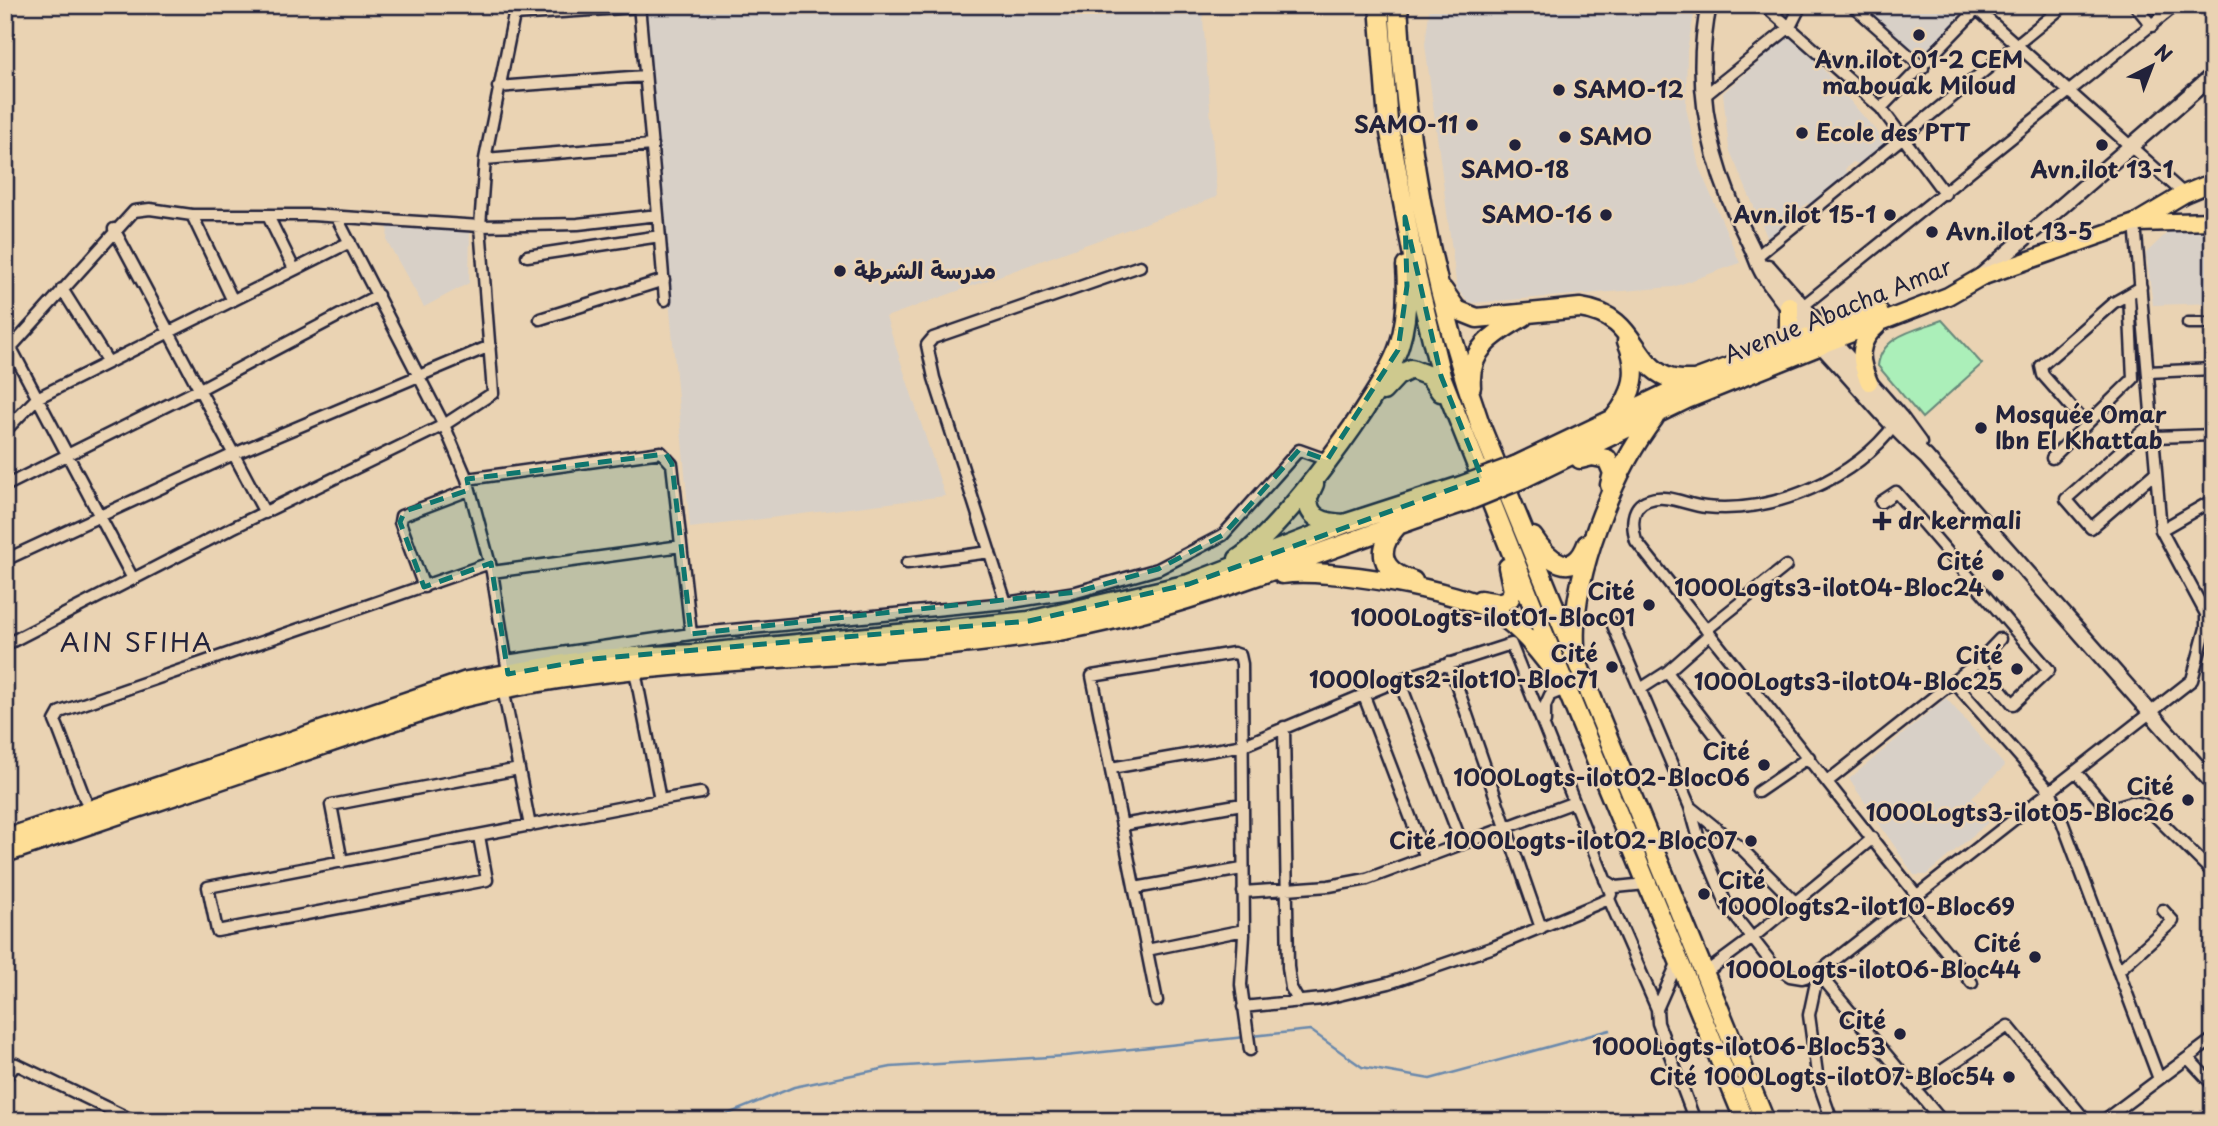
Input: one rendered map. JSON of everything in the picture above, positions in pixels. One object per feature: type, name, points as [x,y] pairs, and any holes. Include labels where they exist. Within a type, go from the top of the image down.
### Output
[{"type":"highway","points":[[1378,5],[1388,122],[1405,217],[1441,376],[1646,884],[1745,1121]]},
{"type":"highway","points":[[1398,5],[1418,176],[1437,281],[1472,401],[1765,1121]]},
{"type":"highway","points":[[1214,574],[1249,552],[1272,529],[1366,407],[1398,349],[1407,286],[1405,217]]},
{"type":"highway","points":[[1437,281],[1450,302],[1467,315],[1491,318],[1580,308],[1594,310],[1622,328],[1656,371],[1673,379],[1695,380]]},
{"type":"highway","points":[[1774,350],[1789,331],[1796,306]]},
{"type":"highway","points":[[1472,401],[1471,369],[1483,344],[1527,314]]},
{"type":"highway","points":[[1610,422],[1629,397],[1634,379],[1632,352],[1622,328]]},
{"type":"highway","points":[[5,853],[461,698],[506,674],[635,671],[960,645],[1036,635],[1136,613],[1258,577],[1400,523],[1519,472],[1610,422],[1695,380],[1774,350],[1823,338]]},
{"type":"highway","name":"Avenue Abacha Amar","points":[[1519,472],[1550,468],[1658,413],[1823,338]]},
{"type":"highway","points":[[1343,524],[1319,520],[1310,510],[1308,496],[1383,391],[1397,376],[1411,369],[1429,376],[1463,430]]},
{"type":"highway","points":[[1576,659],[1576,602],[1583,573],[1622,468],[1637,440],[1658,413]]},
{"type":"highway","points":[[1514,507],[1550,558],[1563,564],[1573,564],[1579,558],[1610,484],[1611,465],[1608,459],[1592,456],[1550,468]]},
{"type":"highway","points":[[5,839],[467,681],[593,659],[695,654],[1029,621],[1154,593],[1214,574],[1343,524],[1464,494]]},
{"type":"highway","points":[[1400,523],[1389,535],[1382,550],[1394,573],[1440,589],[1500,603],[1507,600],[1513,590],[1494,509]]},
{"type":"highway","points":[[1258,577],[1296,572],[1342,575],[1475,603],[1494,611],[1526,636],[1571,695]]},
{"type":"main road","points":[[1709,5],[1703,53],[1703,97],[1721,178],[1733,212],[1762,272],[1796,306],[2213,784]]},
{"type":"main road","points":[[1823,338],[1981,276],[2129,145],[2212,77]]},
{"type":"main road","name":"Avenue Abacha Amar","points":[[1823,338],[1881,322],[1948,296],[1981,276],[2135,223],[2184,194],[2213,182]]},
{"type":"main road","points":[[2135,223],[2213,221]]},
{"type":"main road","points":[[1881,322],[1871,331],[1861,350],[1860,360],[1870,382],[1897,422]]},
{"type":"main road","points":[[1823,338],[1870,382]]},
{"type":"street","points":[[1764,5],[1881,108],[1945,194]]},
{"type":"street","points":[[1703,97],[1790,27],[1801,5]]},
{"type":"street","points":[[1852,5],[1923,68]]},
{"type":"street","points":[[1756,257],[1905,139],[2065,5]]},
{"type":"street","points":[[2135,5],[2152,26]]},
{"type":"street","points":[[1796,306],[1945,194],[2176,5]]},
{"type":"street","points":[[5,645],[444,425],[494,393],[480,226],[485,159],[515,10],[639,6],[666,300]]},
{"type":"street","points":[[1881,108],[1923,68],[1975,7],[2015,46],[2184,194]]},
{"type":"street","points":[[498,87],[645,76]]},
{"type":"street","points":[[485,159],[652,145]]},
{"type":"street","points":[[133,579],[37,398],[8,350],[114,229],[134,211],[150,209],[192,215],[337,218],[480,226],[578,223],[658,215]]},
{"type":"street","points":[[192,215],[232,299]]},
{"type":"street","points":[[268,216],[293,269]]},
{"type":"street","points":[[337,218],[444,425],[468,484],[491,568],[519,769],[530,826]]},
{"type":"street","points":[[1612,623],[1642,688],[1727,906],[1774,966],[1790,976],[1802,978],[1818,973],[2051,792],[2149,711],[2192,680],[2209,626],[2206,614],[2161,530],[2135,223]]},
{"type":"street","points":[[114,229],[265,513]]},
{"type":"street","points":[[527,256],[660,236]]},
{"type":"street","points":[[5,431],[37,398],[350,242]]},
{"type":"street","points":[[1006,603],[934,378],[927,345],[933,338],[1140,266]]},
{"type":"street","points":[[540,318],[664,280]]},
{"type":"street","points":[[2086,424],[2043,375],[2041,366],[2113,303],[2141,287]]},
{"type":"street","points":[[62,289],[108,362]]},
{"type":"street","points":[[2052,458],[2133,379],[2129,294]]},
{"type":"street","points":[[5,486],[200,389],[377,295]]},
{"type":"street","points":[[2188,323],[2213,323]]},
{"type":"street","points":[[5,560],[234,454],[490,346]]},
{"type":"street","points":[[2148,372],[2213,369]]},
{"type":"street","points":[[1897,422],[1839,475],[1777,500],[1740,506],[1705,507],[1661,497],[1644,501],[1633,516],[1636,541],[1918,897]]},
{"type":"street","points":[[2153,422],[2066,499],[2091,528],[2157,472]]},
{"type":"street","points":[[2154,437],[2213,435]]},
{"type":"street","points":[[506,674],[691,634],[1006,603],[1076,592],[1158,569],[1223,535],[1299,450],[1327,460]]},
{"type":"street","points":[[424,587],[400,522],[405,511],[468,484],[661,452],[672,464],[691,634]]},
{"type":"street","points":[[1881,502],[1896,492],[2049,670],[2013,704],[1978,662]]},
{"type":"street","points":[[2161,530],[2213,500]]},
{"type":"street","points":[[86,799],[55,720],[61,712],[424,587],[491,568],[681,546]]},
{"type":"street","points":[[907,564],[990,552]]},
{"type":"street","points":[[1642,688],[1667,672],[1708,632],[1786,566]]},
{"type":"street","points":[[1828,781],[1978,662],[2000,639]]},
{"type":"street","points":[[1111,768],[1244,745],[1399,680],[1511,644],[1572,803],[1611,894],[1609,899],[1657,1009],[1658,1023],[1695,1121]]},
{"type":"street","points":[[1157,1001],[1092,676],[1234,653],[1240,655],[1244,745],[1243,1007],[1250,1050]]},
{"type":"street","points":[[1449,663],[1541,928]]},
{"type":"street","points":[[635,671],[660,800]]},
{"type":"street","points":[[1667,672],[1719,740]]},
{"type":"street","points":[[1399,680],[1461,844]]},
{"type":"street","points":[[1953,681],[2051,792],[2159,1079]]},
{"type":"street","points":[[1545,727],[1545,706],[1550,695],[1560,691],[1571,695]]},
{"type":"street","points":[[1364,696],[1426,858]]},
{"type":"street","points":[[1284,727],[1288,967],[1291,988],[1299,1002]]},
{"type":"street","points":[[1758,792],[1809,757]]},
{"type":"street","points":[[342,862],[331,805],[519,769]]},
{"type":"street","points":[[2076,772],[2108,809],[2132,802],[2143,804],[2213,873]]},
{"type":"street","points":[[479,836],[487,880],[217,931],[208,887],[701,793]]},
{"type":"street","points":[[1243,892],[1357,882],[1572,803]]},
{"type":"street","points":[[1122,825],[1242,804]]},
{"type":"street","points":[[1690,807],[1742,849],[1795,902]]},
{"type":"street","points":[[1705,973],[1751,939],[1872,838]]},
{"type":"street","points":[[1135,888],[1242,869]]},
{"type":"street","points":[[1604,879],[1616,887],[1646,884]]},
{"type":"street","points":[[1243,1007],[1299,1002],[1389,983],[1541,928],[1609,899]]},
{"type":"street","points":[[1908,905],[1972,983]]},
{"type":"street","points":[[2118,971],[2172,921],[2162,910]]},
{"type":"street","points":[[1147,950],[1244,930]]},
{"type":"street","points":[[1657,1009],[1679,959]]},
{"type":"street","points":[[1818,973],[1942,1121]]},
{"type":"street","points":[[1818,973],[1809,1015],[1818,1081],[1832,1121]]},
{"type":"street","points":[[1915,1089],[2008,1026],[2086,1121]]},
{"type":"street","points":[[2102,1121],[2213,1039]]},
{"type":"street","points":[[2188,1058],[2213,1085]]},
{"type":"street","points":[[5,1078],[11,1064],[134,1121]]},
{"type":"highlighted area","points":[[1405,217],[1441,376],[1482,478],[1189,584],[1029,621],[593,659],[508,674],[491,563],[424,587],[400,522],[405,511],[469,490],[467,479],[666,454],[672,464],[691,634],[1076,592],[1158,569],[1223,535],[1299,450],[1327,460],[1398,350],[1407,286]]},
{"type":"shaded area","name":"مدرسة الشرطة","points":[[642,5],[1202,5],[1217,197],[886,317],[945,496],[690,528]]},
{"type":"shaded area","name":"SAMO","points":[[1430,5],[1696,5],[1687,50],[1686,107],[1699,167],[1740,263],[1673,287],[1473,303],[1467,301],[1457,289],[1425,44]]},
{"type":"shaded area","name":"Avn.ilot 01-2 CEM mabouak Miloud","points":[[1861,5],[1961,5],[1965,9],[1923,60]]},
{"type":"shaded area","name":"Ecole des PTT","points":[[1792,33],[1888,145],[1862,165],[1853,162],[1845,169],[1848,174],[1811,205],[1807,203],[1797,212],[1799,216],[1768,239],[1729,149],[1723,93]]},
{"type":"shaded area","points":[[388,225],[470,231],[469,283],[424,307],[387,241]]},
{"type":"shaded area","points":[[2169,231],[2213,231],[2213,303],[2153,305],[2146,253]]},
{"type":"shaded area","points":[[1946,698],[2005,766],[1972,797],[1990,821],[1926,875],[1914,875],[1849,779]]},
{"type":"green space","points":[[1942,320],[1982,364],[1922,418],[1878,366],[1886,347],[1893,340]]},
{"type":"waterway","points":[[1252,1036],[1310,1030],[1362,1067],[1430,1079],[1610,1030]]},
{"type":"waterway","points":[[711,1121],[794,1087],[891,1067],[1065,1056],[1245,1037]]},
{"type":"place","name":"Avn.ilot 01-2 CEM mabouak Miloud","points":[[1919,35]]},
{"type":"place","name":"SAMO-12","points":[[1559,90]]},
{"type":"place","name":"SAMO-11","points":[[1472,125]]},
{"type":"place","name":"Ecole des PTT","points":[[1802,133]]},
{"type":"place","name":"SAMO","points":[[1565,137]]},
{"type":"place","name":"SAMO-18","points":[[1515,145]]},
{"type":"place","name":"Avn.ilot 13-1","points":[[2102,145]]},
{"type":"place","name":"SAMO-16","points":[[1606,215]]},
{"type":"place","name":"Avn.ilot 15-1","points":[[1890,215]]},
{"type":"place","name":"Avn.ilot 13-5","points":[[1932,232]]},
{"type":"place","name":"مدرسة الشرطة","points":[[840,271]]},
{"type":"place","name":"Mosquée Omar Ibn El Khattab","points":[[1981,428]]},
{"type":"place","name":"dr kermali","points":[[1882,521]]},
{"type":"place","name":"Cité 1000Logts3-ilot04-Bloc24","points":[[1998,575]]},
{"type":"place","name":"Cité 1000Logts-ilot01-Bloc01","points":[[1649,605]]},
{"type":"place","name":"Cité 1000logts2-ilot10-Bloc71","points":[[1612,667]]},
{"type":"place","name":"Cité 1000Logts3-ilot04-Bloc25","points":[[2017,669]]},
{"type":"place","name":"Cité 1000Logts-ilot02-Bloc06","points":[[1764,765]]},
{"type":"place","name":"Cité 1000Logts3-ilot05-Bloc26","points":[[2188,800]]},
{"type":"place","name":"Cité 1000Logts-ilot02-Bloc07","points":[[1751,841]]},
{"type":"place","name":"Cité 1000logts2-ilot10-Bloc69","points":[[1704,894]]},
{"type":"place","name":"Cité 1000Logts-ilot06-Bloc44","points":[[2035,957]]},
{"type":"place","name":"Cité 1000Logts-ilot06-Bloc53","points":[[1900,1034]]},
{"type":"place","name":"Cité 1000Logts-ilot07-Bloc54","points":[[2009,1077]]},
{"type":"district","name":"AIN SFIHA","points":[[137,643]]}]
